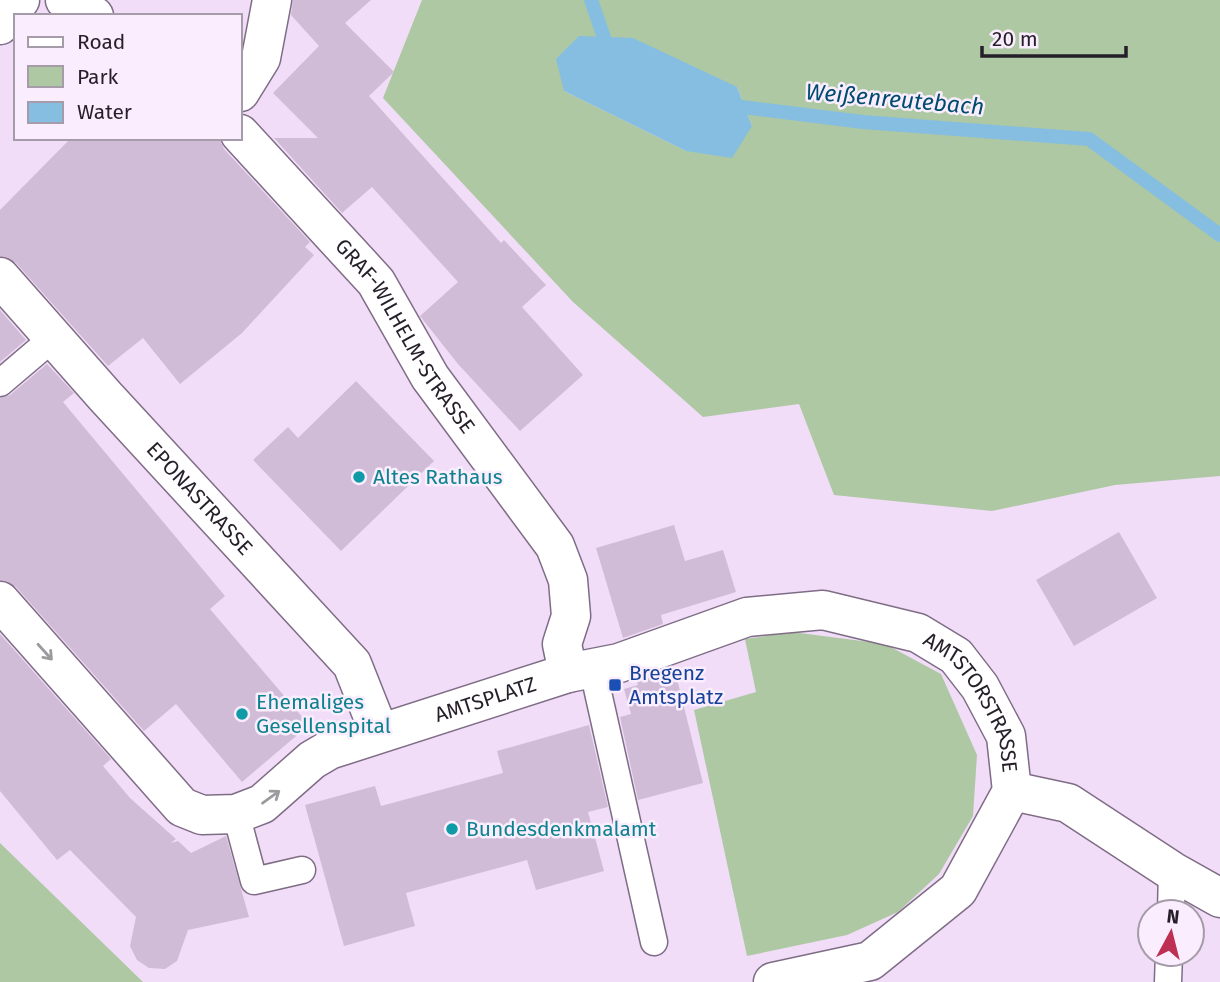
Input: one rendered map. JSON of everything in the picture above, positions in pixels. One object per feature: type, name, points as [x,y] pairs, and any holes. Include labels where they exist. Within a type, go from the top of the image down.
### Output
[{"type":"street","points":[[0,25],[20,0]]},
{"type":"street","points":[[65,0],[90,14]]},
{"type":"street","points":[[242,89],[261,58],[272,0]]},
{"type":"street","name":"GRAF-WILHELM-STRASSE","points":[[242,136],[376,282],[429,377],[555,546],[568,580],[571,616],[562,644],[580,671]]},
{"type":"street","name":"EPONASTRASSE","points":[[0,276],[53,338],[352,664],[379,732]]},
{"type":"street","points":[[0,601],[182,807],[202,815],[236,814]]},
{"type":"street","name":"AMTSTORSTRASSE","points":[[580,671],[619,663],[747,617],[823,610],[918,633],[956,656],[980,687],[1006,736],[1013,791],[958,890],[870,961],[773,982]]},
{"type":"street","name":"AMTSPLATZ","points":[[236,814],[262,804],[329,750],[379,732],[580,671]]},
{"type":"street","points":[[1013,791],[1068,803],[1172,872],[1220,898]]},
{"type":"lane","points":[[0,383],[53,338]]},
{"type":"lane","points":[[580,671],[654,942]]},
{"type":"lane","points":[[236,814],[254,881],[302,870]]},
{"type":"lane","points":[[1171,898],[1172,872]]},
{"type":"green space","points":[[422,0],[1220,0],[1220,476],[1115,485],[992,511],[834,495],[799,404],[703,417],[573,302],[383,98]],"holes":[[[737,87],[752,126],[686,151],[564,91]]]},
{"type":"green space","points":[[792,632],[885,644],[941,674],[977,755],[973,816],[939,874],[898,912],[847,935],[747,956],[694,710],[756,692],[745,639]]},
{"type":"green space","points":[[0,843],[143,982],[0,982]]},
{"type":"water","points":[[579,36],[633,38],[737,87],[752,126],[732,158],[686,151],[564,91],[556,59]]},
{"type":"building","points":[[293,0],[371,0],[345,23],[394,72],[369,96],[501,243],[504,240],[546,285],[522,307],[583,375],[520,431],[458,364],[420,316],[458,282],[372,187],[342,213],[274,138],[318,138],[273,93],[319,46],[291,15]]},
{"type":"building","points":[[69,140],[220,140],[224,149],[310,242],[305,247],[314,255],[242,333],[180,384],[143,338],[108,366],[16,263],[0,256],[0,210]]},
{"type":"building","points":[[0,310],[26,340],[0,362]]},
{"type":"building","points":[[47,364],[74,393],[63,402],[225,596],[210,609],[309,725],[242,782],[176,704],[144,731],[16,587],[0,580],[0,398],[10,395]]},
{"type":"building","name":"Altes Rathaus","points":[[356,381],[434,461],[341,551],[253,460],[288,427],[298,438]]},
{"type":"building","points":[[674,525],[685,561],[723,550],[736,592],[661,615],[663,624],[623,638],[596,548]]},
{"type":"building","points":[[1119,532],[1157,598],[1074,646],[1036,580]]},
{"type":"building","points":[[0,634],[111,759],[103,766],[130,798],[176,839],[171,843],[178,841],[191,853],[226,836],[249,917],[188,930],[177,961],[165,969],[149,968],[137,960],[130,946],[136,917],[70,850],[57,860],[0,791]]},
{"type":"building","points":[[674,667],[703,783],[638,800],[620,717],[631,714],[624,689],[638,685],[636,680]]},
{"type":"building","name":"Bundesdenkmalamt","points":[[589,725],[608,807],[588,812],[604,871],[536,890],[527,860],[406,893],[415,926],[344,946],[305,805],[375,786],[381,806],[503,773],[497,751]]},
{"type":"waterway","name":"Weißenreutebach","points":[[591,0],[609,52]]},
{"type":"waterway","name":"Weißenreutebach","points":[[726,105],[863,122],[1089,139],[1220,235]]},
{"type":"place","name":"Altes Rathaus","points":[[359,477]]},
{"type":"place","name":"Bregenz Amtsplatz","points":[[615,685]]},
{"type":"place","name":"Ehemaliges Gesellenspital","points":[[242,714]]},
{"type":"place","name":"Bundesdenkmalamt","points":[[452,829]]}]
